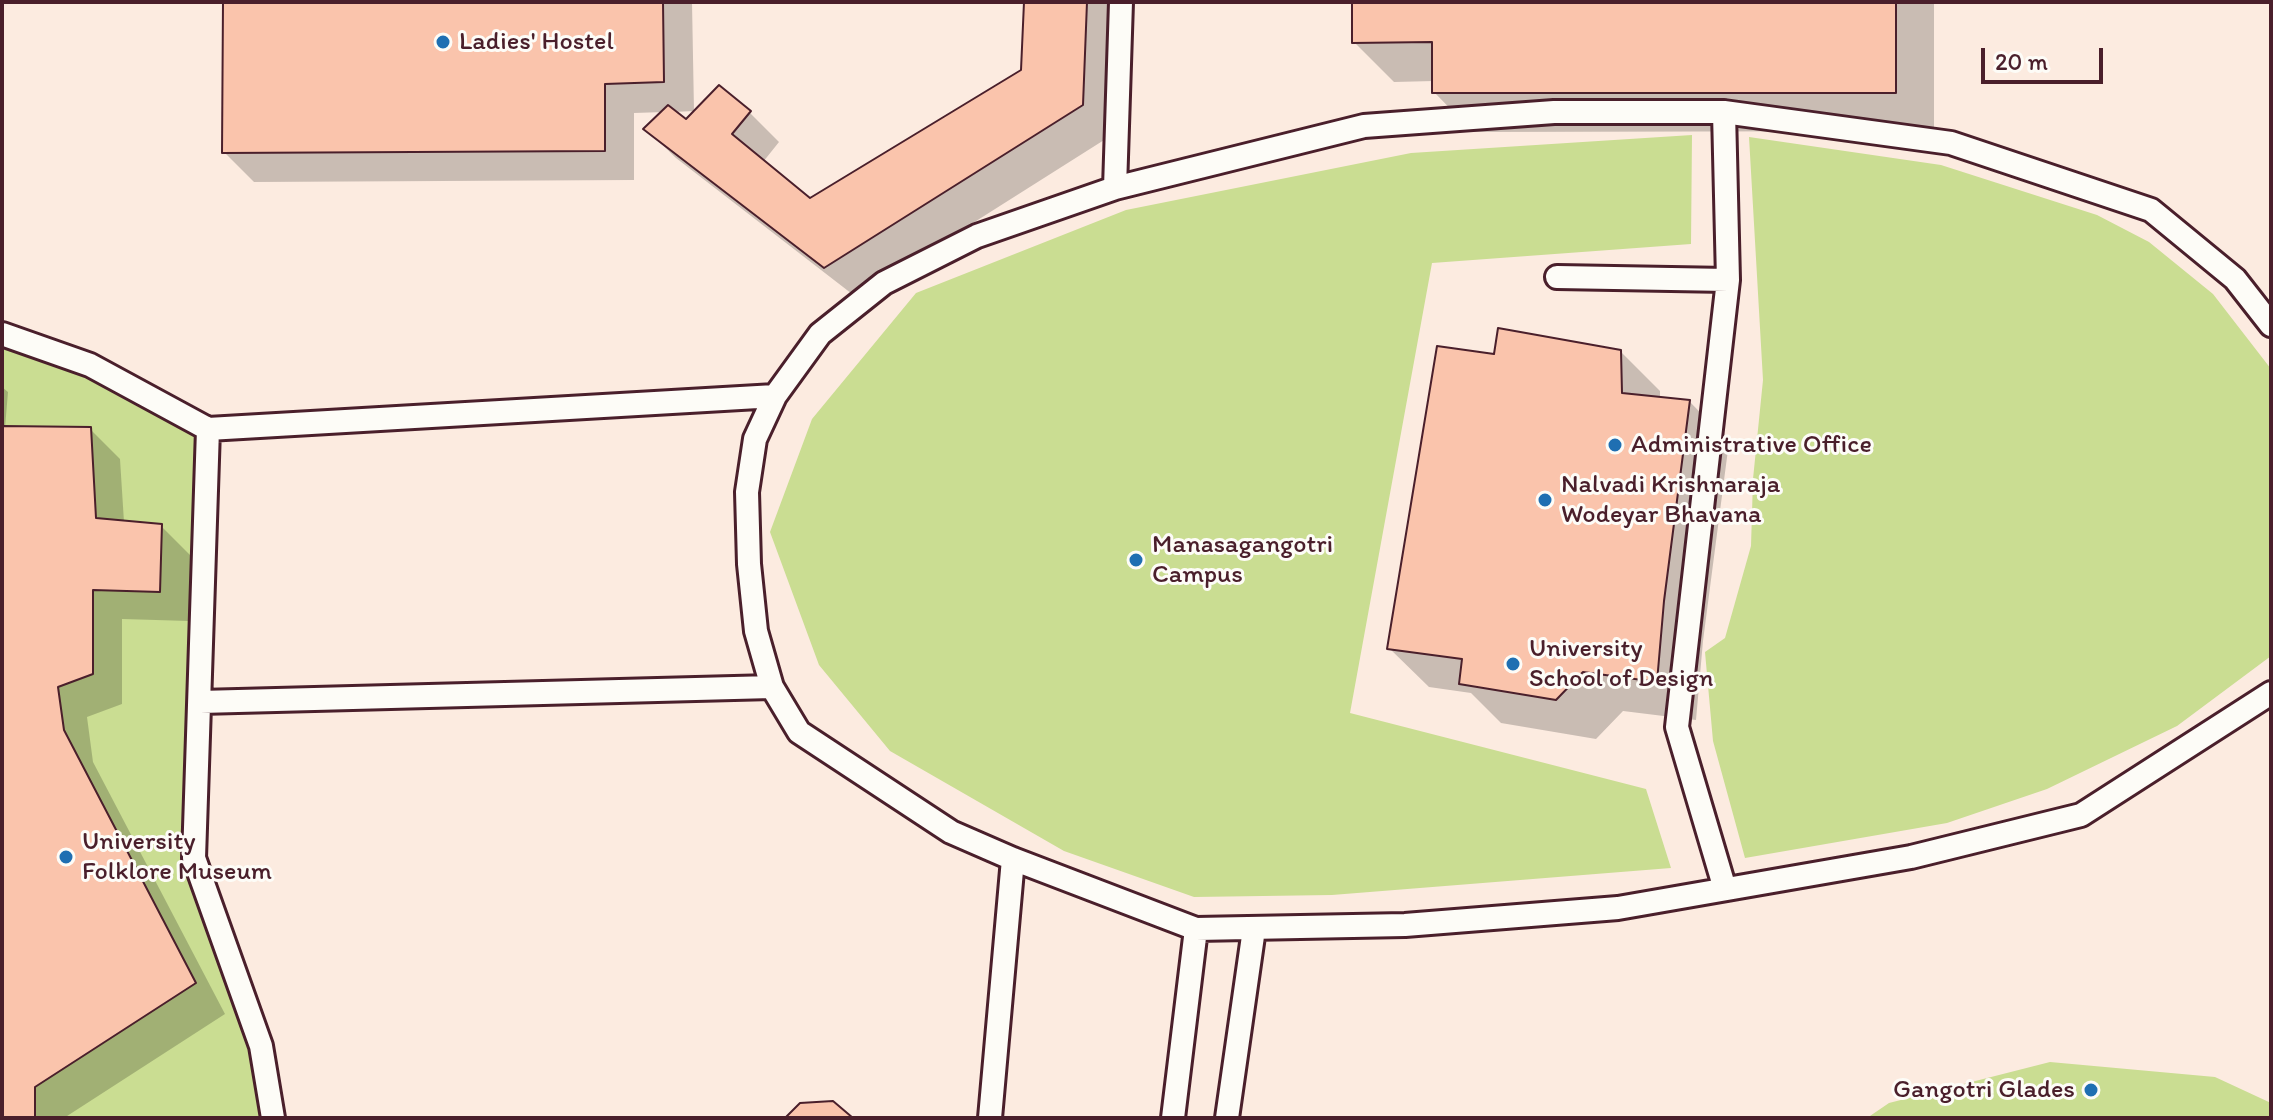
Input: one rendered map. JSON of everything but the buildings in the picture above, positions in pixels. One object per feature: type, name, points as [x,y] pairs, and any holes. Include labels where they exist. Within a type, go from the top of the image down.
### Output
[{"type":"lane","points":[[1115,188],[1121,2]]},
{"type":"lane","points":[[2271,325],[2235,279],[2151,210],[1951,143],[1724,112],[1554,112],[1364,126],[1115,188],[977,236],[884,283],[820,334],[775,396],[755,439],[747,492],[749,564],[756,631],[772,687],[799,732],[951,832],[1196,929],[1405,925],[1618,908],[1911,857],[2081,815],[2271,693]]},
{"type":"lane","points":[[1724,112],[1728,280],[1677,727],[1725,889]]},
{"type":"lane","points":[[1557,277],[1728,280]]},
{"type":"lane","points":[[2,334],[90,365],[208,429],[775,396]]},
{"type":"lane","points":[[208,429],[194,858],[261,1046],[273,1118]]},
{"type":"lane","points":[[200,702],[772,687]]},
{"type":"lane","points":[[990,1118],[1013,859]]},
{"type":"lane","points":[[1173,1118],[1196,929]]},
{"type":"lane","points":[[1227,1118],[1254,929]]},
{"type":"shaded area","name":"Manasagangotri Campus","points":[[2,2],[2271,2],[2271,1118],[2,1118]]},
{"type":"green space","points":[[1692,135],[1691,244],[1432,263],[1350,713],[1646,789],[1671,868],[1332,895],[1194,897],[1064,851],[890,751],[819,665],[770,532],[812,419],[916,293],[1126,210],[1411,153]]},
{"type":"green space","points":[[1749,137],[1941,165],[2097,215],[2149,242],[2213,294],[2271,369],[2271,656],[2177,726],[2047,789],[1947,823],[1745,858],[1713,741],[1705,652],[1725,638],[1751,546],[1753,479],[1763,380]]},
{"type":"green space","points":[[2,339],[208,429],[194,858],[273,1118],[2,1118]]},
{"type":"green space","name":"Gangotri Glades","points":[[2050,1062],[2215,1077],[2271,1103],[2271,1118],[1867,1118],[1889,1103]]},
{"type":"place","name":"Ladies' Hostel","points":[[443,42]]},
{"type":"place","name":"Administrative Office","points":[[1615,445]]},
{"type":"place","name":"Nalvadi Krishnaraja Wodeyar Bhavana","points":[[1545,500]]},
{"type":"place","name":"Manasagangotri Campus","points":[[1136,560]]},
{"type":"place","name":"University School of Design","points":[[1513,664]]},
{"type":"place","name":"University Folklore Museum","points":[[66,857]]},
{"type":"place","name":"Gangotri Glades","points":[[2091,1090]]}]
